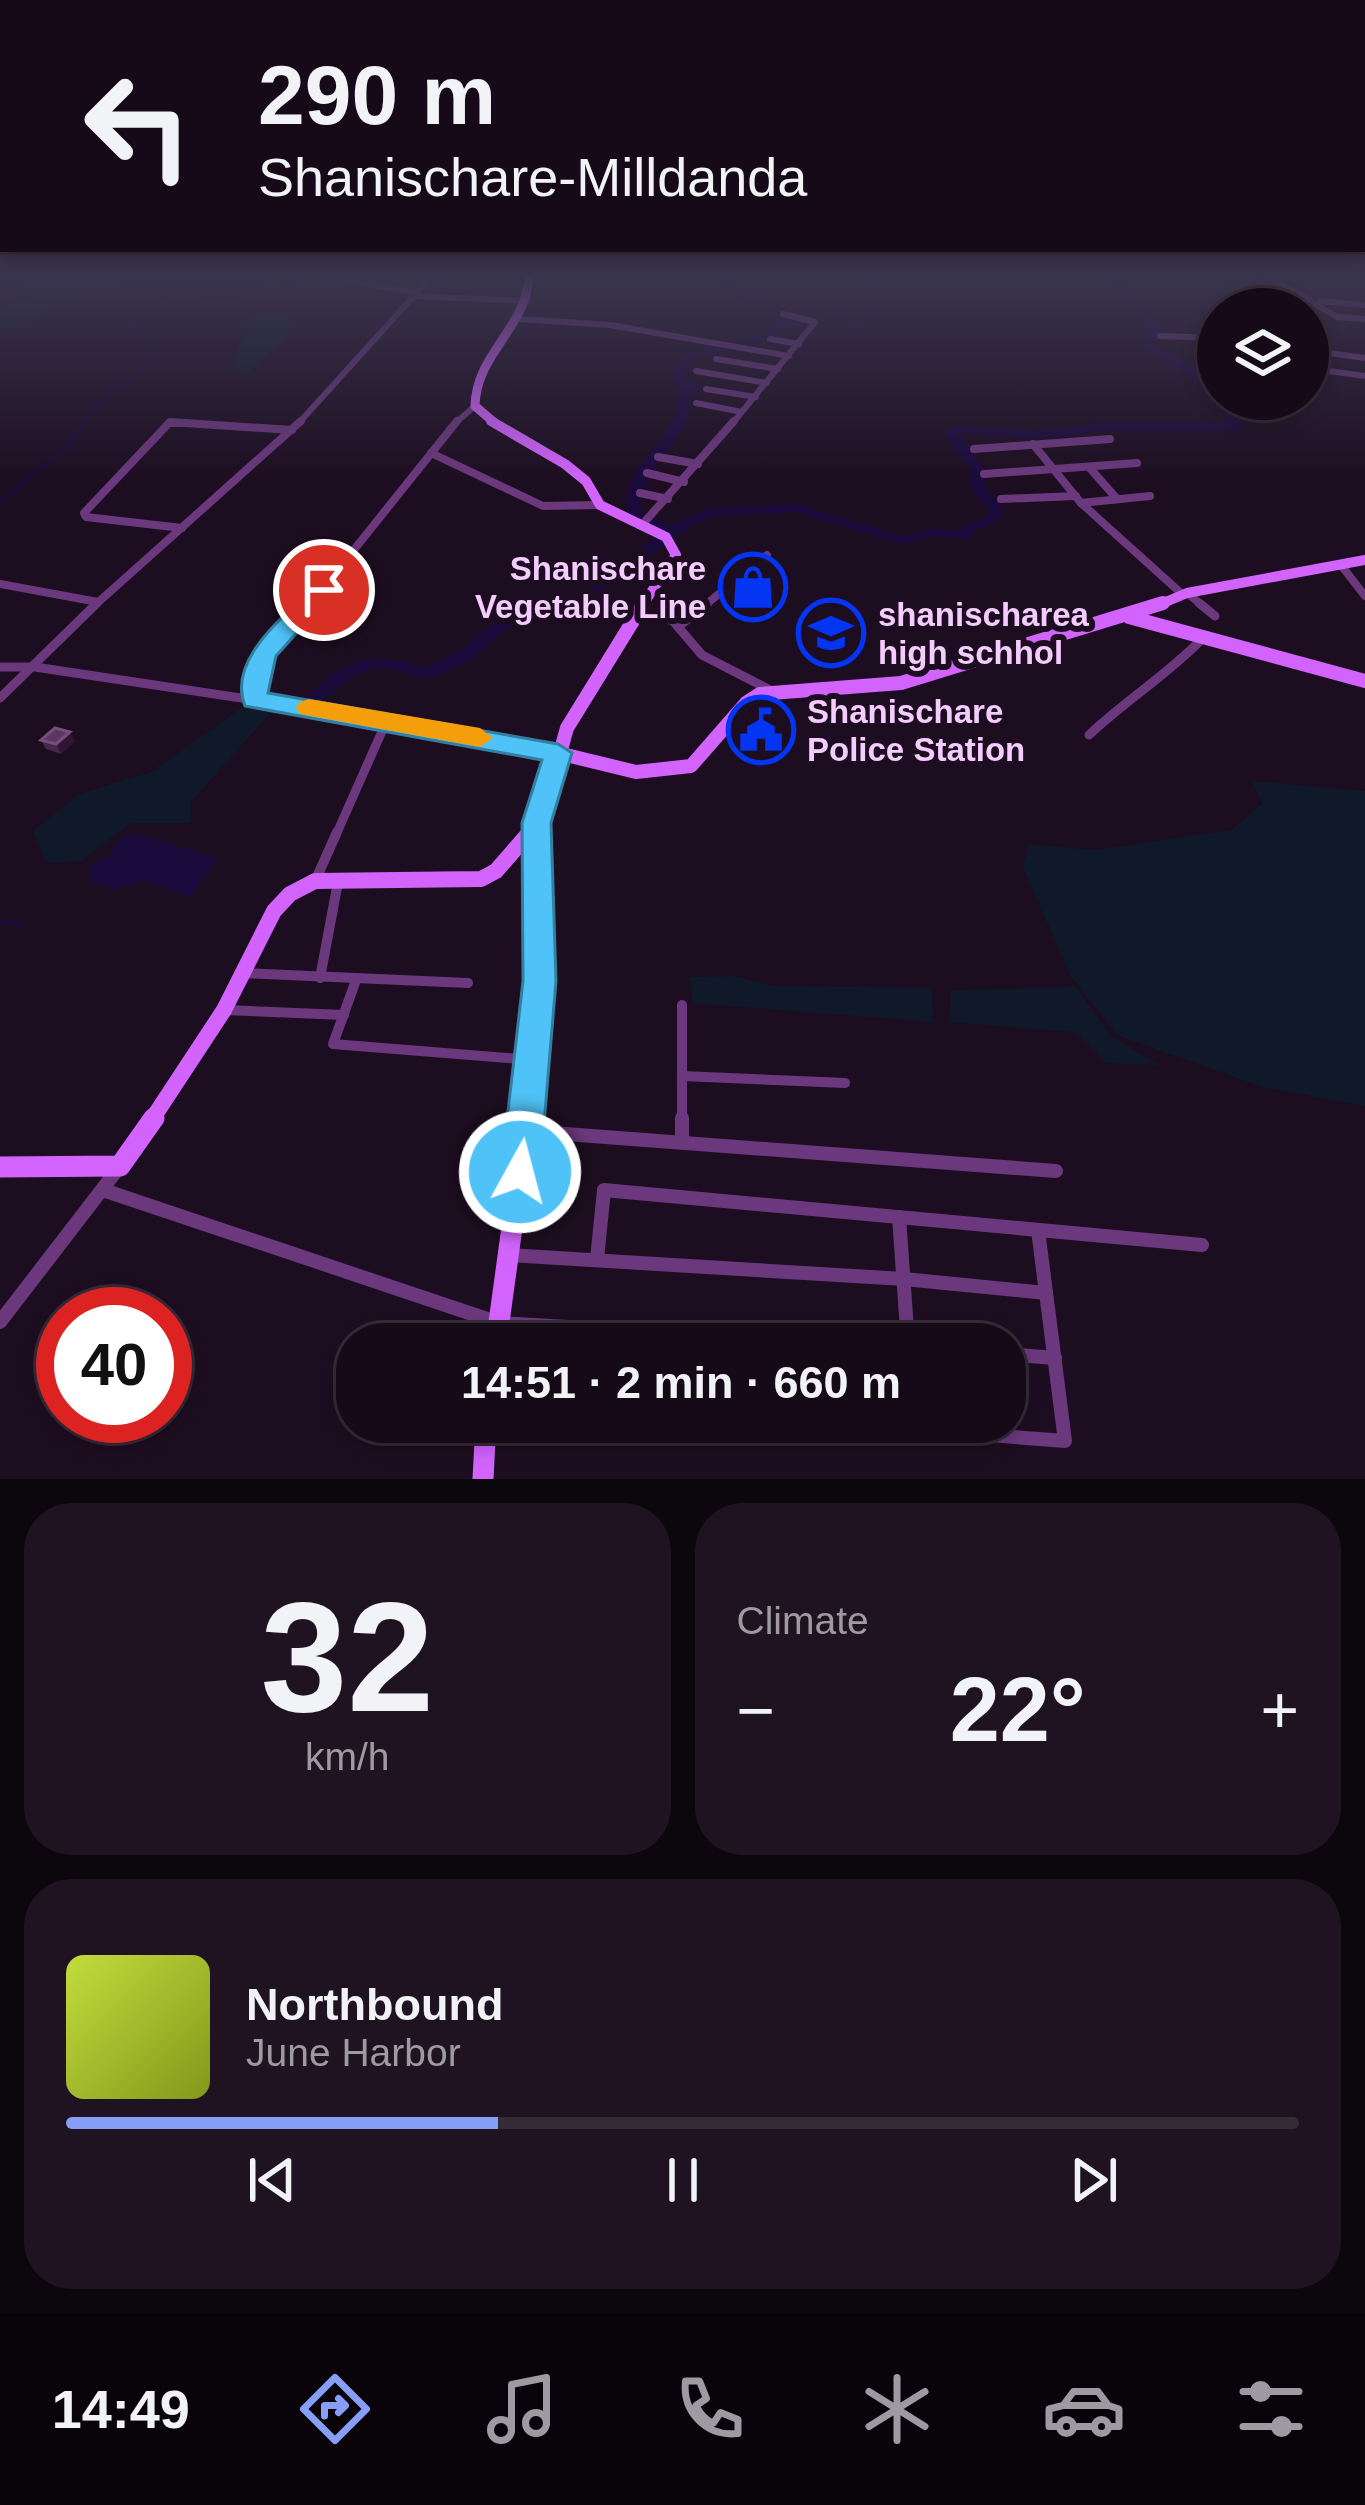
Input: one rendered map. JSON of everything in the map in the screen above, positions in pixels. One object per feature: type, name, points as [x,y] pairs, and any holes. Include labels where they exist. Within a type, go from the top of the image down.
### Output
[{"type":"street","points":[[0,698],[98,602],[292,430],[369,346]]},
{"type":"street","points":[[475,406],[482,368],[498,346]]},
{"type":"street","points":[[732,346],[789,356]]},
{"type":"street","points":[[646,522],[798,346]]},
{"type":"street","points":[[1329,353],[1365,358]]},
{"type":"street","points":[[716,358],[778,369]]},
{"type":"street","points":[[696,371],[767,383]]},
{"type":"street","points":[[1329,371],[1365,376]]},
{"type":"street","points":[[706,389],[756,397]]},
{"type":"street","points":[[696,403],[742,412]]},
{"type":"street","points":[[254,700],[257,667],[266,652],[324,590],[465,410],[475,406]]},
{"type":"street","points":[[475,406],[495,424],[565,464],[586,481],[600,505]]},
{"type":"street","points":[[182,528],[86,517],[84,513],[170,422],[292,430]]},
{"type":"street","points":[[974,448],[1110,439]]},
{"type":"street","points":[[1033,444],[1078,499],[1215,616]]},
{"type":"street","points":[[431,453],[544,506],[600,505],[646,522],[666,537],[676,555],[602,665],[567,728],[537,823],[539,981],[526,1131],[499,1322]]},
{"type":"street","points":[[658,457],[698,464]]},
{"type":"street","points":[[984,474],[1137,463]]},
{"type":"street","points":[[1089,467],[1117,499]]},
{"type":"street","points":[[647,473],[684,482]]},
{"type":"street","points":[[640,493],[668,499]]},
{"type":"street","points":[[1001,500],[1150,496]]},
{"type":"street","points":[[678,627],[767,555]]},
{"type":"street","points":[[0,667],[34,667],[387,720],[636,772],[691,766],[746,703],[772,691],[829,692],[901,683],[1129,617],[1185,593],[1365,560]]},
{"type":"street","points":[[1341,565],[1365,596]]},
{"type":"street","points":[[0,584],[98,602]]},
{"type":"street","points":[[642,611],[678,627],[702,655],[772,691]]},
{"type":"street","points":[[1129,617],[1365,681]]},
{"type":"street","points":[[1089,735],[1134,692],[1170,672],[1202,639]]},
{"type":"street","points":[[315,881],[387,720]]},
{"type":"street","points":[[0,1322],[120,1166],[224,1010],[274,911],[290,894],[315,881],[482,879],[496,871],[537,823]]},
{"type":"street","points":[[320,977],[338,882]]},
{"type":"street","points":[[240,973],[468,983]]},
{"type":"street","points":[[356,980],[333,1044],[532,1060]]},
{"type":"street","points":[[682,1005],[682,1139]]},
{"type":"street","points":[[224,1010],[344,1015]]},
{"type":"street","points":[[682,1076],[845,1083]]},
{"type":"street","points":[[526,1131],[682,1139],[1056,1171]]},
{"type":"street","points":[[0,1167],[120,1166]]},
{"type":"street","points":[[103,1190],[499,1322],[516,1323]]},
{"type":"street","points":[[597,1259],[604,1190],[1202,1245]]},
{"type":"street","points":[[899,1217],[907,1323]]},
{"type":"street","points":[[1026,1437],[1065,1441],[1038,1230]]},
{"type":"street","points":[[508,1255],[904,1279],[1046,1293]]},
{"type":"street","points":[[1026,1356],[1055,1358]]},
{"type":"street","points":[[483,1479],[485,1443]]},
{"type":"shaded area","points":[[239,346],[277,346],[248,373],[230,371]]},
{"type":"shaded area","points":[[244,706],[273,710],[191,802],[190,823],[130,823],[82,861],[46,863],[33,831],[79,794],[151,772]]},
{"type":"shaded area","points":[[1252,781],[1365,791],[1365,1106],[1262,1087],[1117,1035],[1070,975],[1023,867],[1028,844],[1095,850],[1231,830],[1262,804]]},
{"type":"shaded area","points":[[135,834],[218,858],[191,897],[144,880],[114,889],[89,882],[91,866],[110,856],[120,839]]},
{"type":"shaded area","points":[[734,976],[773,986],[932,988],[933,1022],[692,1003],[690,977]]},
{"type":"shaded area","points":[[1076,987],[1111,1036],[1160,1065],[1106,1063],[1076,1032],[950,1022],[951,990]]},
{"type":"building","points":[[55,728],[70,732],[56,744],[41,740]]},
{"type":"waterway","points":[[0,502],[63,451],[92,413],[119,386],[149,366],[164,346]]},
{"type":"waterway","points":[[671,532],[634,511],[634,494],[639,478],[681,421],[684,389],[701,387],[677,381],[687,357],[728,346]]},
{"type":"waterway","points":[[1148,346],[1197,376]]},
{"type":"waterway","points":[[671,532],[706,513],[796,508],[902,540],[934,532],[965,537],[969,528],[994,518],[997,508],[979,491],[976,467],[950,433],[955,429],[1036,435],[1100,427],[1237,427],[1233,420]]},
{"type":"waterway","points":[[314,700],[365,664],[391,663],[426,674],[467,654],[515,613],[532,621],[543,620],[609,582],[671,532]]},
{"type":"waterway","points":[[0,922],[23,924]]},
{"type":"slow traffic","points":[[309,708],[480,738]]},
{"type":"place","name":"Shanischare Vegetable Line","points":[[753,587]]},
{"type":"place","name":"shanischarea high schhol","points":[[831,633]]},
{"type":"place","name":"Shanischare Police Station","points":[[761,730]]},
{"type":"route","points":[[324,590],[266,652],[257,667],[254,700],[558,753],[537,823],[539,981],[520,1172]]}]
